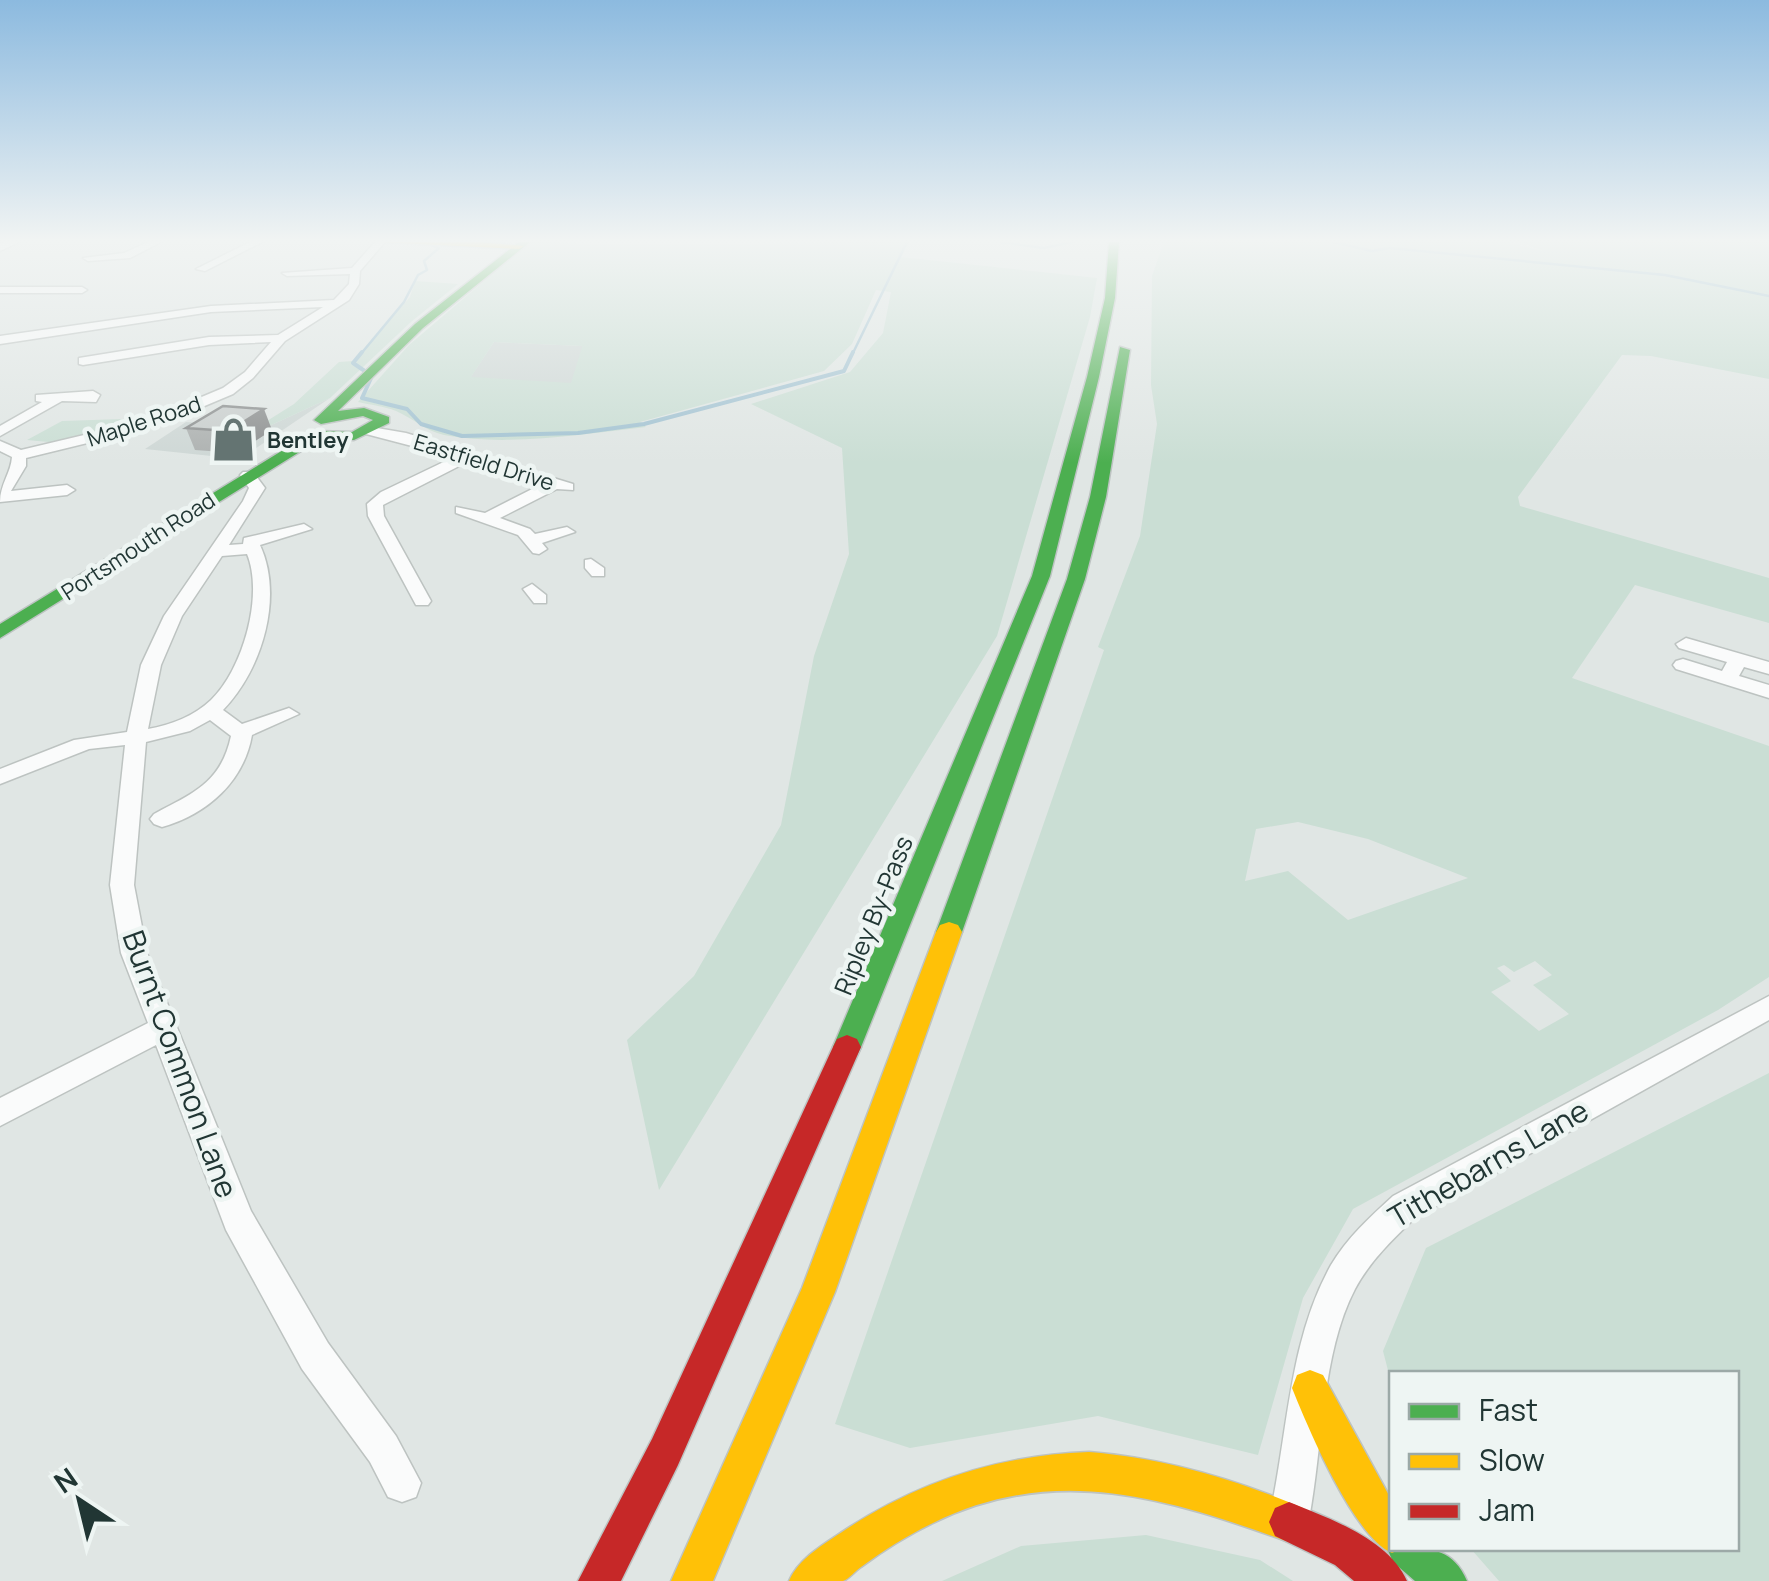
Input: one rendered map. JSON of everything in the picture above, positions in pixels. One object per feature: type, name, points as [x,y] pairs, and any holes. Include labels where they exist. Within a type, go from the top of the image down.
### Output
[{"type":"main road","name":"Portsmouth Road","points":[[373,420],[368,372],[431,316]]},
{"type":"main road","name":"Ripley By-Pass","points":[[599,1581],[665,1452],[869,999],[1040,576],[1065,496],[1106,316]]},
{"type":"main road","points":[[692,1581],[818,1292],[1076,579],[1098,497],[1129,316]]},
{"type":"main road","name":"Portsmouth Road","points":[[0,632],[240,490],[323,426],[373,420]]},
{"type":"main road","name":"Portsmouth Road","points":[[277,461],[344,436],[373,420]]},
{"type":"main road","name":"Portsmouth Road","points":[[323,426],[344,436]]},
{"type":"main road","points":[[1310,1388],[1360,1488],[1389,1529]]},
{"type":"main road","points":[[810,1581],[864,1534],[915,1506],[990,1480],[1046,1473],[1134,1475],[1288,1522],[1349,1551],[1386,1581]]},
{"type":"main road","points":[[1411,1551],[1446,1581]]},
{"type":"street","points":[[0,340],[115,316]]},
{"type":"street","name":"Maple Road","points":[[19,455],[126,430],[210,400],[249,375],[281,338],[317,316]]},
{"type":"street","points":[[88,357],[226,339],[281,338]]},
{"type":"street","points":[[0,432],[49,398],[92,395],[91,400]]},
{"type":"street","name":"Eastfield Drive","points":[[373,420],[466,457],[562,486],[487,518]]},
{"type":"street","points":[[0,445],[19,455],[18,466],[0,497]]},
{"type":"street","points":[[422,601],[376,516],[376,504],[386,495],[466,457]]},
{"type":"street","points":[[0,497],[68,493],[83,482]]},
{"type":"street","name":"Burnt Common Lane","points":[[240,490],[216,552],[162,639],[151,665],[136,738],[122,885],[134,953],[238,1219],[315,1356],[384,1449],[402,1483]]},
{"type":"street","points":[[462,510],[524,532],[536,544],[567,532]]},
{"type":"street","points":[[0,777],[96,740],[136,738],[211,711],[236,686],[248,658],[263,590],[263,566],[250,542],[304,529]]},
{"type":"street","points":[[216,552],[253,549]]},
{"type":"street","points":[[1769,668],[1738,659],[1684,654],[1728,679],[1769,692]]},
{"type":"street","points":[[1728,679],[1738,659]]},
{"type":"street","points":[[162,819],[218,786],[236,768],[242,734],[211,711]]},
{"type":"street","points":[[240,732],[289,714]]},
{"type":"street","name":"Tithebarns Lane","points":[[1288,1522],[1328,1301],[1373,1232],[1404,1208],[1769,1006]]},
{"type":"street","points":[[0,1112],[162,1029]]},
{"type":"shaded area","points":[[494,342],[583,346],[572,384],[470,378]]},
{"type":"shaded area","points":[[330,398],[240,459],[145,449],[186,422],[267,427]]},
{"type":"green space","points":[[393,316],[418,316],[330,398],[267,427],[259,426],[294,404],[339,362],[353,361]]},
{"type":"green space","points":[[443,316],[865,316],[852,344],[824,371],[640,422],[646,427],[519,440],[468,438],[431,431],[396,411],[358,402],[409,345]],"holes":[[[494,342],[582,346],[571,383],[471,377]]]},
{"type":"green space","points":[[886,316],[1090,316],[997,636],[659,1190],[627,1040],[694,976],[781,825],[814,656],[849,554],[842,448],[751,404],[850,372],[883,333]]},
{"type":"green space","points":[[1152,316],[1769,316],[1769,379],[1651,356],[1622,355],[1518,497],[1520,506],[1769,578],[1769,623],[1635,585],[1572,678],[1769,746],[1769,977],[1718,1010],[1353,1209],[1303,1298],[1258,1455],[1098,1416],[910,1448],[835,1424],[1104,650],[1098,647],[1140,536],[1157,424],[1151,385]],"holes":[[[1298,822],[1368,839],[1468,878],[1348,920],[1288,871],[1245,881],[1256,829]],[[1535,961],[1552,975],[1533,985],[1569,1014],[1539,1031],[1491,992],[1511,981],[1497,968],[1504,965],[1514,972]]]},
{"type":"green space","points":[[152,418],[59,443],[27,440],[62,421]]},
{"type":"green space","points":[[1769,1073],[1769,1581],[1499,1581],[1473,1551],[1739,1551],[1739,1371],[1389,1371],[1389,1374],[1383,1351],[1426,1248]]},
{"type":"green space","points":[[1146,1535],[1260,1560],[1293,1581],[942,1581],[1021,1546]]},
{"type":"building","points":[[223,406],[264,409],[229,431],[186,428]]},
{"type":"waterway","points":[[360,355],[393,316]]},
{"type":"waterway","points":[[852,355],[871,316]]},
{"type":"waterway","points":[[362,352],[353,363],[372,376],[362,398],[407,409],[421,424],[462,436],[578,433],[644,424],[844,371],[853,352]]},
{"type":"traffic: fast","points":[[321,420],[432,316]]},
{"type":"traffic: fast","points":[[847,1047],[1041,576],[1106,316]]},
{"type":"traffic: fast","points":[[949,932],[1076,579],[1098,497],[1124,350]]},
{"type":"traffic: fast","points":[[0,632],[319,434],[354,436],[384,420],[364,412],[327,417]]},
{"type":"traffic: fast","points":[[1411,1551],[1446,1581]]},
{"type":"traffic: slow","points":[[692,1581],[818,1292],[949,932]]},
{"type":"traffic: slow","points":[[1310,1388],[1368,1503],[1389,1529]]},
{"type":"traffic: slow","points":[[810,1581],[845,1553],[921,1508],[1002,1480],[1045,1473],[1089,1471],[1155,1479],[1289,1522]]},
{"type":"traffic: jam","points":[[599,1581],[665,1452],[847,1047]]},
{"type":"traffic: jam","points":[[1289,1522],[1349,1551],[1386,1581]]},
{"type":"place","name":"Bentley","points":[[234,440]]}]
